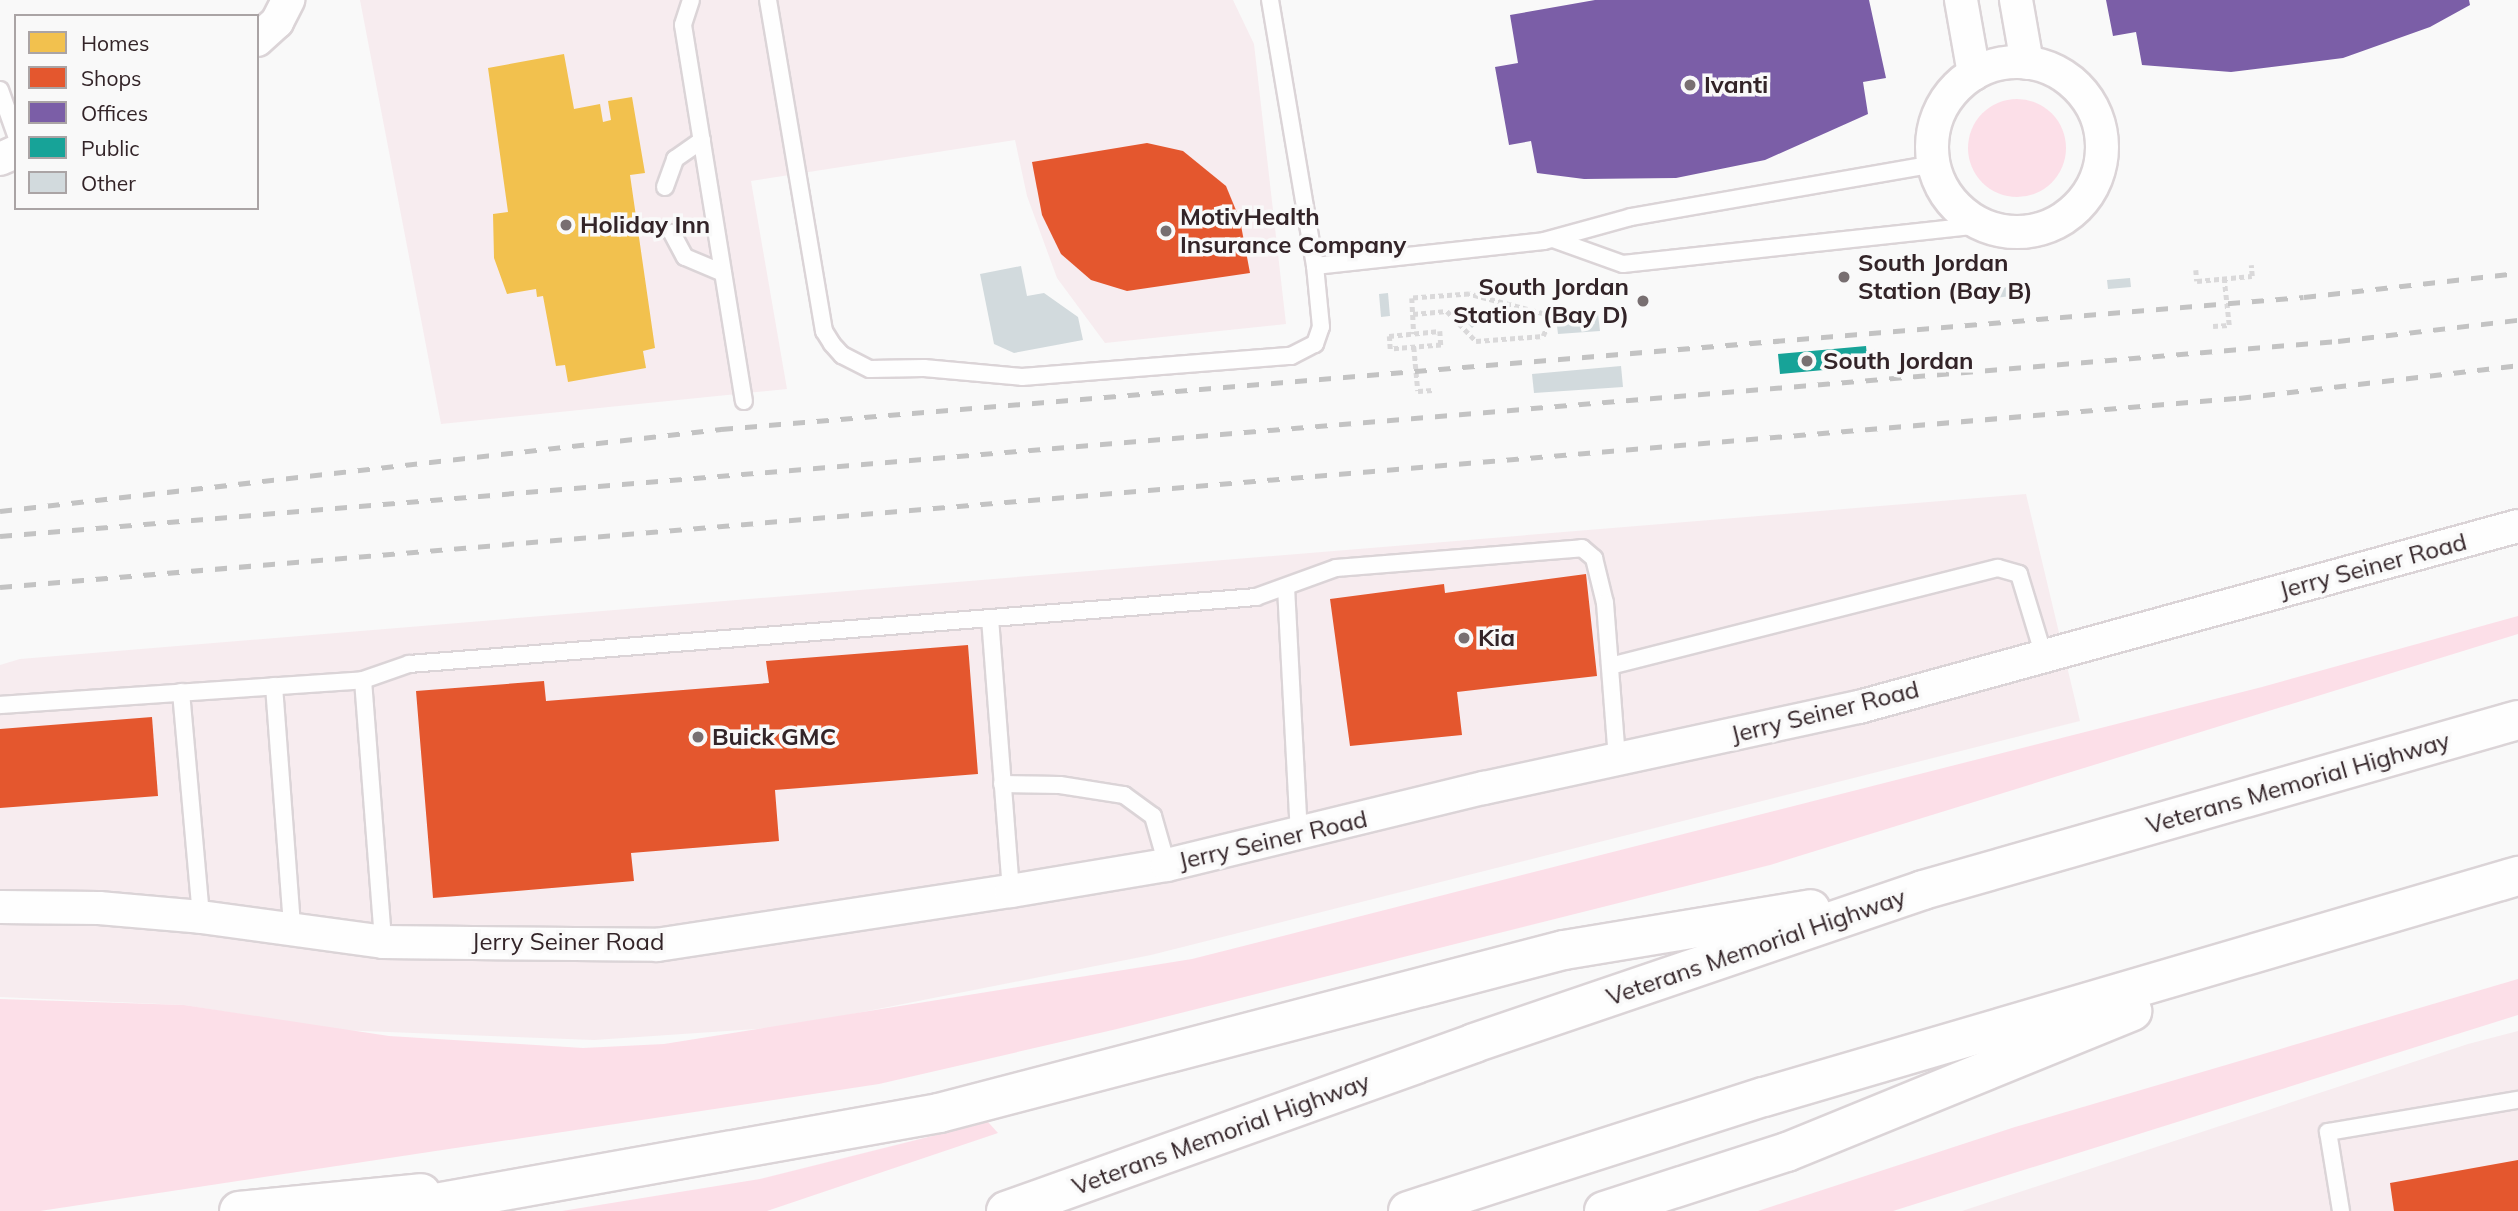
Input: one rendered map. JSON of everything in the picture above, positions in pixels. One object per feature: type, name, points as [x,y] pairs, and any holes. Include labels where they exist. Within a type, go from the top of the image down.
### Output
[{"type":"highway","name":"Veterans Memorial Highway","points":[[1006,1211],[1474,1043],[1923,890],[2518,720]]},
{"type":"highway","points":[[1408,1211],[1764,1097],[2518,876]]},
{"type":"highway","points":[[391,1211],[939,1113],[1564,950],[1923,890]]},
{"type":"highway","points":[[1604,1211],[1787,1152],[2327,932]]},
{"type":"highway","points":[[239,1211],[562,1180]]},
{"type":"street","points":[[259,38],[277,22],[288,0]]},
{"type":"street","points":[[1961,0],[1974,74]]},
{"type":"street","points":[[2016,0],[2027,63]]},
{"type":"street","points":[[2027,63],[2055,71],[2085,97],[2100,133],[2100,164],[2083,200],[2061,220],[2023,232],[1983,225],[1951,200],[1935,164],[1932,142],[1940,112],[1957,87],[1974,74],[2000,64],[2027,63]]},
{"type":"street","name":"Jerry Seiner Road","points":[[0,907],[99,908],[201,917],[292,927],[383,942],[657,945],[1167,865],[1617,760],[1860,707],[2043,653],[2518,526]]},
{"type":"lane","points":[[691,0],[683,25],[744,401]]},
{"type":"lane","points":[[768,0],[824,331],[854,363],[887,371],[924,368],[1022,377],[1300,355],[1315,344],[1321,327],[1315,266],[1270,0]]},
{"type":"lane","points":[[0,90],[14,129]]},
{"type":"lane","points":[[664,187],[675,159],[702,140]]},
{"type":"lane","points":[[1315,266],[1553,239],[1631,217],[1935,164]]},
{"type":"lane","points":[[1553,239],[1623,264],[1983,225]]},
{"type":"lane","points":[[671,233],[685,257],[723,273]]},
{"type":"lane","points":[[0,705],[363,680],[410,664],[1256,597],[1336,568],[1582,548],[1594,558],[1600,575],[1617,760]]},
{"type":"lane","points":[[1610,666],[1998,568],[2019,574],[2043,653]]},
{"type":"lane","points":[[1286,587],[1299,834]]},
{"type":"lane","points":[[990,618],[1010,891]]},
{"type":"lane","points":[[363,680],[383,942]]},
{"type":"lane","points":[[274,686],[292,927]]},
{"type":"lane","points":[[181,692],[201,917]]},
{"type":"lane","points":[[1002,784],[1060,785],[1124,795],[1153,816],[1167,865]]},
{"type":"lane","points":[[2341,1211],[2328,1132],[2518,1100]]},
{"type":"path","points":[[2196,270],[2197,281],[2224,279],[2252,276],[2251,265]]},
{"type":"path","points":[[2213,326],[2229,325],[2224,279]]},
{"type":"path","points":[[1413,314],[1447,311],[1476,341],[1543,336],[1552,316],[1469,294],[1412,298],[1414,334]]},
{"type":"path","points":[[1440,331],[1441,345],[1414,347],[1390,349],[1389,336],[1440,331]]},
{"type":"path","points":[[1414,347],[1418,391],[1433,390]]},
{"type":"shaded area","points":[[360,0],[1233,0],[1254,44],[1286,324],[1105,343],[1057,278],[1027,196],[1015,140],[751,181],[787,389],[441,424]]},
{"type":"shaded area","points":[[2017,99],[2036,103],[2052,113],[2062,129],[2066,148],[2062,167],[2052,183],[2036,193],[2017,197],[1998,193],[1982,183],[1972,167],[1968,148],[1972,129],[1982,113],[1998,103]]},
{"type":"shaded area","points":[[2026,494],[2080,721],[1151,955],[787,1027],[594,1040],[337,1030],[184,1005],[0,997],[0,665],[20,659]]},
{"type":"shaded area","points":[[2518,616],[2518,634],[1770,865],[1117,1029],[879,1084],[40,1211],[0,1211],[0,999],[184,1005],[389,1036],[583,1048],[664,1044],[1192,959],[2262,687]]},
{"type":"shaded area","points":[[2518,979],[2518,1015],[1893,1211],[1758,1211],[2015,1127]]},
{"type":"shaded area","points":[[2518,1031],[2518,1211],[1962,1211],[2468,1044]]},
{"type":"shaded area","points":[[988,1122],[998,1133],[767,1211],[562,1211],[760,1179]]},
{"type":"building: Homes","name":"Holiday Inn","points":[[564,54],[574,109],[600,104],[603,122],[611,120],[608,101],[632,97],[645,173],[630,175],[655,348],[643,351],[646,368],[568,382],[565,365],[556,366],[543,296],[537,297],[536,289],[507,294],[494,258],[493,214],[508,212],[488,68]]},
{"type":"building: Shops","points":[[1147,143],[1183,151],[1226,186],[1240,220],[1250,273],[1127,291],[1091,280],[1061,254],[1042,215],[1032,162]]},
{"type":"building: Shops","name":"Kia","points":[[1586,574],[1597,676],[1457,692],[1462,735],[1350,746],[1330,599],[1444,584],[1445,593]]},
{"type":"building: Shops","name":"Buick GMC","points":[[968,645],[978,774],[775,790],[779,841],[631,853],[634,881],[433,898],[416,691],[544,681],[546,701],[769,683],[766,661]]},
{"type":"building: Shops","points":[[152,717],[158,796],[0,808],[0,729]]},
{"type":"building: Shops","points":[[2518,1160],[2518,1211],[2394,1211],[2390,1183]]},
{"type":"building: Offices","points":[[1595,0],[1869,0],[1886,78],[1863,82],[1868,114],[1765,160],[1676,178],[1584,179],[1537,173],[1531,141],[1509,145],[1495,67],[1518,63],[1510,15]]},
{"type":"building: Offices","points":[[2106,0],[2469,0],[2470,5],[2430,27],[2343,58],[2231,72],[2142,65],[2136,32],[2113,36]]},
{"type":"building: Public","points":[[1866,346],[1868,366],[1780,374],[1778,354]]},
{"type":"building: Other","points":[[1021,266],[1027,296],[1044,293],[1078,317],[1083,340],[1014,353],[994,344],[980,274]]},
{"type":"building: Other","points":[[2130,278],[2131,287],[2108,289],[2107,280]]},
{"type":"building: Other","points":[[2010,287],[2011,296],[1987,299],[1986,289]]},
{"type":"building: Other","points":[[1388,293],[1390,316],[1381,317],[1379,294]]},
{"type":"building: Other","points":[[1467,307],[1480,321],[1472,328],[1460,315]]},
{"type":"building: Other","points":[[1598,314],[1600,331],[1558,334],[1556,318]]},
{"type":"building: Other","points":[[1621,366],[1623,387],[1534,393],[1532,374]]},
{"type":"railway","points":[[0,511],[721,429],[2304,297],[2518,273]]},
{"type":"railway","points":[[0,536],[2338,341],[2518,320]]},
{"type":"railway","points":[[0,587],[2239,398],[2518,365]]},
{"type":"place","name":"Ivanti","points":[[1690,85]]},
{"type":"place","name":"Holiday Inn","points":[[566,225]]},
{"type":"place","name":"MotivHealth Insurance Company","points":[[1166,231]]},
{"type":"place","name":"South Jordan Station (Bay B)","points":[[1844,277]]},
{"type":"place","name":"South Jordan Station (Bay D)","points":[[1643,301]]},
{"type":"place","name":"South Jordan","points":[[1807,361]]},
{"type":"place","name":"Kia","points":[[1464,638]]},
{"type":"place","name":"Buick GMC","points":[[698,737]]}]
